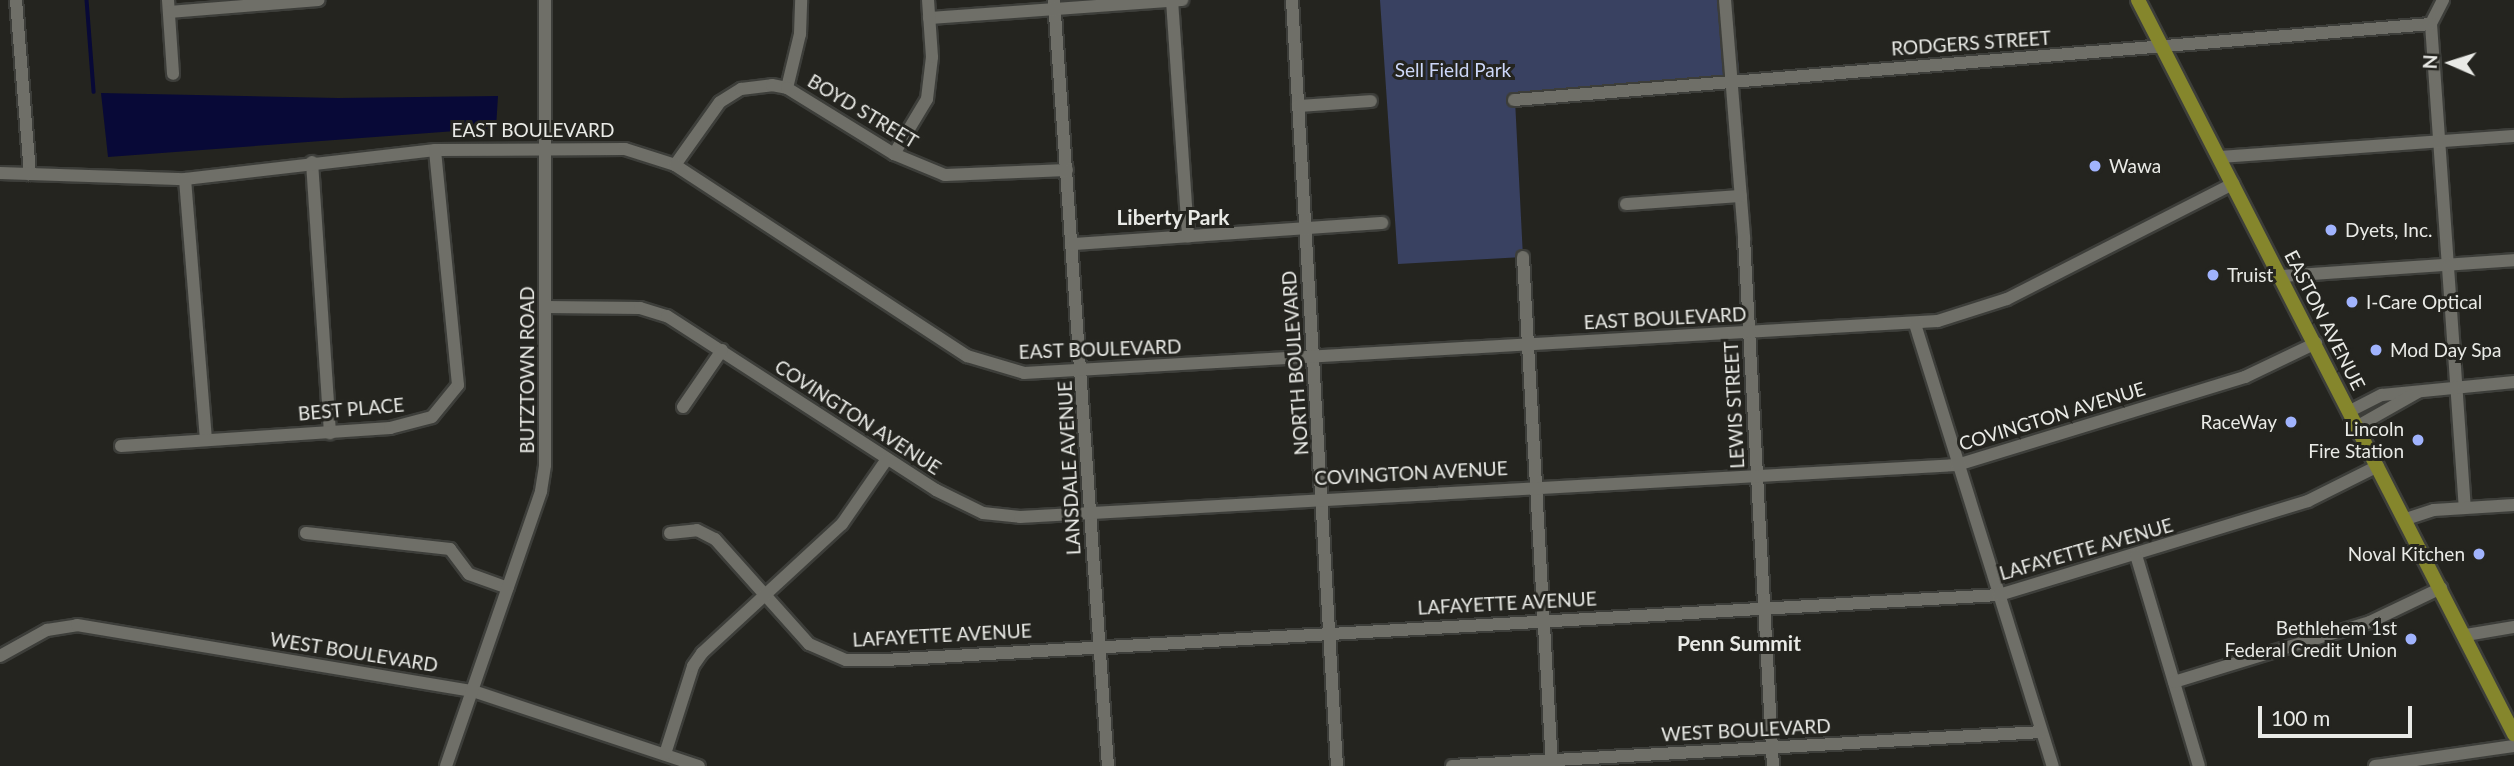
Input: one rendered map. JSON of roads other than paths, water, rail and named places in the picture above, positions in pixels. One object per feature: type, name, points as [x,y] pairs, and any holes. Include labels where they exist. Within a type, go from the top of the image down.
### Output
[{"type":"main road","name":"EASTON AVENUE","points":[[2138,0],[2466,635],[2514,734]]},
{"type":"street","points":[[16,0],[30,174]]},
{"type":"street","points":[[173,74],[168,6],[319,0]]},
{"type":"street","name":"BUTZTOWN ROAD","points":[[446,766],[541,491],[545,465],[545,0]]},
{"type":"street","points":[[787,88],[799,42],[801,0]]},
{"type":"street","points":[[894,154],[927,99],[932,57],[928,0]]},
{"type":"street","points":[[1172,0],[1188,236]]},
{"type":"street","points":[[929,18],[1054,4],[1182,0]]},
{"type":"street","name":"NORTH BOULEVARD","points":[[1292,0],[1337,766]]},
{"type":"street","name":"LEWIS STREET","points":[[1725,0],[1741,196],[1773,766]]},
{"type":"street","points":[[2444,0],[2431,24],[2465,508]]},
{"type":"street","name":"LANSDALE AVENUE","points":[[1054,4],[1083,371],[1108,766]]},
{"type":"street","name":"RODGERS STREET","points":[[1514,100],[2431,24]]},
{"type":"street","name":"BOYD STREET","points":[[675,165],[711,111],[729,95],[753,86],[787,88],[894,154],[944,174],[1067,170]]},
{"type":"street","points":[[1298,106],[1371,101]]},
{"type":"street","points":[[2219,157],[2514,136]]},
{"type":"street","name":"EAST BOULEVARD","points":[[0,173],[185,179],[312,162],[435,150],[547,146],[625,149],[675,165],[967,356],[1024,373],[1915,324],[2007,299],[2233,184]]},
{"type":"street","name":"BEST PLACE","points":[[121,446],[206,438],[330,433],[422,421],[432,417],[458,385],[435,150]]},
{"type":"street","points":[[312,162],[330,433]]},
{"type":"street","points":[[185,179],[206,438]]},
{"type":"street","points":[[1626,204],[1741,196]]},
{"type":"street","points":[[1073,244],[1382,223]]},
{"type":"street","points":[[1523,257],[1552,763]]},
{"type":"street","points":[[2281,276],[2514,260]]},
{"type":"street","name":"COVINGTON AVENUE","points":[[546,307],[640,308],[667,316],[951,499],[983,513],[1020,517],[1323,497],[1957,465],[2245,377],[2316,343]]},
{"type":"street","points":[[1915,324],[2053,766]]},
{"type":"street","points":[[682,407],[722,350]]},
{"type":"street","points":[[2350,411],[2382,395],[2425,388],[2514,382]]},
{"type":"street","points":[[2358,426],[2425,388]]},
{"type":"street","points":[[665,754],[693,666],[715,638],[842,524],[887,459]]},
{"type":"street","name":"LAFAYETTE AVENUE","points":[[670,533],[690,529],[709,535],[800,637],[846,660],[1999,595],[2308,501],[2378,466]]},
{"type":"street","points":[[2406,519],[2429,511],[2514,505]]},
{"type":"street","points":[[306,533],[450,549],[469,574],[508,588]]},
{"type":"street","points":[[2136,555],[2199,766]]},
{"type":"street","points":[[2174,682],[2370,622],[2441,588]]},
{"type":"street","name":"WEST BOULEVARD","points":[[0,656],[47,630],[78,625],[473,691],[699,766]]},
{"type":"street","points":[[2466,635],[2514,627]]},
{"type":"street","name":"WEST BOULEVARD","points":[[1452,766],[1552,763],[2041,732]]},
{"type":"street","points":[[2375,766],[2514,746]]},
{"type":"waterway","points":[[87,0],[94,92]]},
{"type":"place","name":"Wawa","points":[[2095,166]]},
{"type":"place","name":"Dyets, Inc.","points":[[2331,230]]},
{"type":"place","name":"Truist","points":[[2213,275]]},
{"type":"place","name":"I-Care Optical","points":[[2352,302]]},
{"type":"place","name":"Mod Day Spa","points":[[2376,350]]},
{"type":"place","name":"RaceWay","points":[[2291,422]]},
{"type":"place","name":"Lincoln Fire Station","points":[[2418,440]]},
{"type":"place","name":"Noval Kitchen","points":[[2479,554]]},
{"type":"place","name":"Bethlehem 1st Federal Credit Union","points":[[2411,639]]},
{"type":"district","name":"Liberty Park","points":[[1173,217]]},
{"type":"district","name":"Penn Summit","points":[[1739,643]]},
{"type":"park label","name":"Sell Field Park","points":[[1453,70]]}]
